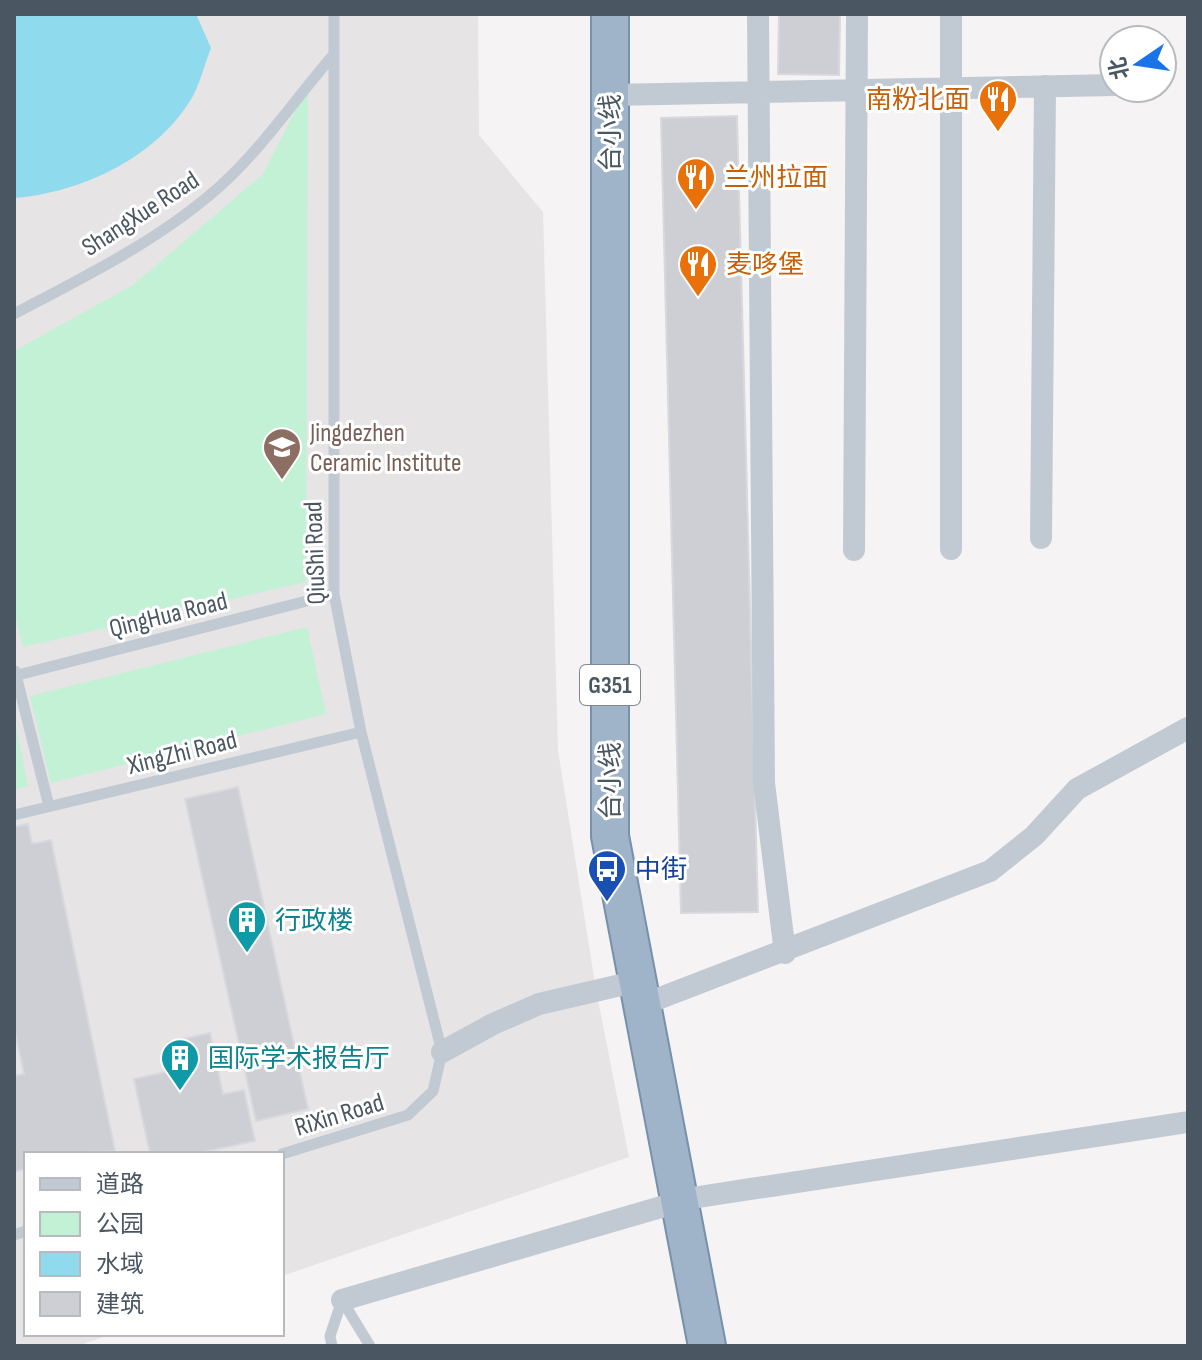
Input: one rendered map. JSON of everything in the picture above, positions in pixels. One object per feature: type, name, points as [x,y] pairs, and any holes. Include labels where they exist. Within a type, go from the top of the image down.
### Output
[{"type":"highway","name":"台小线","points":[[610,14],[610,836],[707,1346]]},
{"type":"street","points":[[758,14],[764,783],[785,953]]},
{"type":"street","points":[[854,550],[857,14]]},
{"type":"street","points":[[951,14],[951,549]]},
{"type":"street","points":[[610,95],[1098,85]]},
{"type":"street","points":[[1041,538],[1045,86]]},
{"type":"street","points":[[442,1052],[493,1024],[539,1004],[640,993],[785,953],[990,871],[1034,836],[1077,789],[1188,728]]},
{"type":"street","points":[[342,1300],[679,1201],[1188,1122]]},
{"type":"lane","name":"QiuShi Road","points":[[334,14],[334,594],[361,732],[442,1052],[433,1091],[408,1115]]},
{"type":"lane","name":"ShangXue Road","points":[[14,314],[104,266],[208,197],[251,153],[334,54]]},
{"type":"lane","name":"QingHua Road","points":[[15,674],[334,594]]},
{"type":"lane","points":[[15,674],[49,806]]},
{"type":"lane","name":"XingZhi Road","points":[[14,815],[361,732]]},
{"type":"lane","name":"RiXin Road","points":[[284,1153],[408,1115]]},
{"type":"lane","points":[[332,1346],[330,1336],[342,1300]]},
{"type":"lane","points":[[342,1300],[370,1346]]},
{"type":"shaded area","name":"Jingdezhen Ceramic Institute","points":[[14,14],[478,14],[479,135],[543,212],[558,750],[596,990],[629,1157],[284,1275],[284,1152],[24,1152],[24,1336],[106,1336],[77,1346],[14,1346]]},
{"type":"green space","points":[[308,86],[306,582],[23,647],[14,611],[14,351],[133,285],[263,174]]},
{"type":"green space","points":[[307,627],[326,714],[51,783],[30,696]]},
{"type":"green space","points":[[14,716],[28,786],[14,790]]},
{"type":"water","points":[[14,14],[196,14],[211,48],[194,94],[161,136],[140,153],[92,179],[40,195],[14,198]]},
{"type":"building","points":[[779,14],[840,14],[839,75],[778,74]]},
{"type":"building","points":[[737,116],[758,912],[681,913],[661,118]]},
{"type":"building","name":"行政楼","points":[[238,787],[308,1109],[256,1121],[185,799]]},
{"type":"building","points":[[28,824],[32,844],[51,840],[115,1151],[24,1152],[24,1170],[14,1172],[14,1076],[24,1074],[14,1027],[14,827]]},
{"type":"building","name":"国际学术报告厅","points":[[210,1033],[223,1094],[244,1090],[255,1141],[203,1152],[150,1152],[134,1079],[175,1070],[168,1042]]},
{"type":"place","name":"南粉北面","points":[[998,133]]},
{"type":"place","name":"兰州拉面","points":[[696,211]]},
{"type":"place","name":"麦哆堡","points":[[698,298]]},
{"type":"place","name":"Jingdezhen Ceramic Institute","points":[[282,481]]},
{"type":"place","name":"中街","points":[[607,903]]},
{"type":"place","name":"行政楼","points":[[247,954]]},
{"type":"place","name":"国际学术报告厅","points":[[180,1092]]}]
